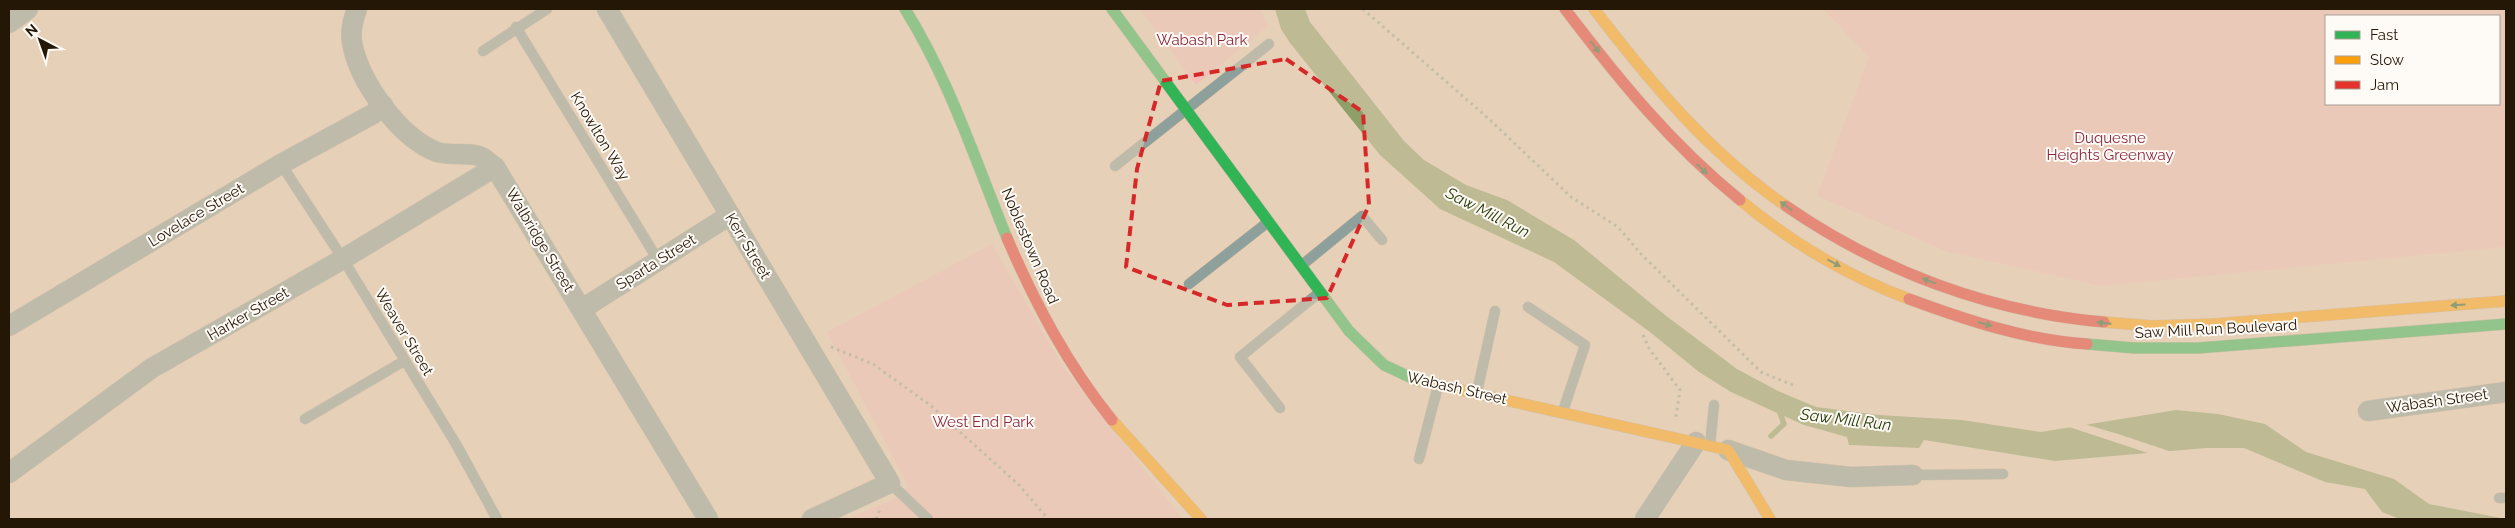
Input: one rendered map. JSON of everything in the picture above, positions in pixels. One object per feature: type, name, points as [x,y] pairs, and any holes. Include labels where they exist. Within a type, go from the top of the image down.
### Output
[{"type":"main road","name":"Noblestown Road","points":[[905,9],[938,61],[1020,268],[1045,319],[1104,412],[1201,519]]},
{"type":"main road","name":"Wabash Street","points":[[1112,9],[1320,291],[1365,350],[1381,364],[1411,379],[1711,445]]},
{"type":"main road","name":"Saw Mill Run Boulevard","points":[[1565,9],[1610,67],[1670,138],[1739,200],[1776,227],[1848,271],[1887,289],[1966,318],[2051,340],[2132,348],[2215,347],[2506,324]]},
{"type":"main road","name":"Saw Mill Run Boulevard","points":[[1594,9],[1652,82],[1687,122],[1753,182],[1789,208],[1859,250],[1896,268],[1973,296],[2055,316],[2133,325],[2214,324],[2506,301]]},
{"type":"main road","points":[[1711,445],[1770,519]]},
{"type":"street","points":[[9,24],[28,9]]},
{"type":"street","points":[[357,9],[351,24],[353,49],[357,64],[369,86],[383,105],[419,143],[438,152],[479,156],[495,167]]},
{"type":"street","name":"Kerr Street","points":[[607,9],[890,483]]},
{"type":"street","name":"Lovelace Street","points":[[9,326],[281,164],[373,114],[383,105]]},
{"type":"street","name":"Harker Street","points":[[9,473],[152,368],[343,259],[495,167]]},
{"type":"street","name":"Walbridge Street","points":[[495,167],[708,519]]},
{"type":"street","name":"Sparta Street","points":[[582,309],[730,215]]},
{"type":"street","name":"Wabash Street","points":[[2368,411],[2506,392]]},
{"type":"street","points":[[1645,519],[1711,445]]},
{"type":"street","name":"Wabash Street","points":[[1711,445],[1786,470],[1851,477],[1913,475]]},
{"type":"street","points":[[812,519],[890,483]]},
{"type":"lane","points":[[483,51],[516,27],[547,9]]},
{"type":"lane","name":"Knowlton Way","points":[[516,27],[658,260]]},
{"type":"lane","points":[[1115,166],[1269,44]]},
{"type":"lane","name":"Weaver Street","points":[[281,164],[343,259],[456,444],[497,519]]},
{"type":"lane","points":[[1301,265],[1362,216],[1382,240]]},
{"type":"lane","points":[[1189,284],[1269,221]]},
{"type":"lane","points":[[1280,408],[1240,357],[1320,291]]},
{"type":"lane","points":[[1528,307],[1585,345],[1563,412]]},
{"type":"lane","points":[[1476,393],[1495,311]]},
{"type":"lane","points":[[305,419],[404,361]]},
{"type":"lane","points":[[1419,459],[1438,385]]},
{"type":"lane","points":[[1711,445],[1714,404]]},
{"type":"lane","points":[[1913,475],[2003,474]]},
{"type":"lane","points":[[890,483],[928,519]]},
{"type":"path","points":[[1363,9],[1489,120],[1571,197],[1618,227],[1641,254],[1761,372],[1795,386]]},
{"type":"path","points":[[1643,335],[1650,350],[1680,390],[1674,437]]},
{"type":"path","points":[[802,336],[873,364],[930,405],[1020,485],[1048,519]]},
{"type":"highlighted area","points":[[1286,59],[1363,112],[1369,205],[1327,298],[1227,305],[1126,267],[1137,169],[1161,81]]},
{"type":"green space","name":"Wabash Park","points":[[1139,9],[1261,9],[1268,26],[1196,85]]},
{"type":"green space","name":"Duquesne Heights Greenway","points":[[1823,9],[2506,9],[2506,247],[2101,286],[1948,252],[1817,196],[1869,57]]},
{"type":"green space","name":"West End Park","points":[[992,244],[1063,366],[1183,519],[847,519],[892,500],[908,486],[827,332]]},
{"type":"water","name":"Saw Mill Run","points":[[1275,9],[1305,9],[1310,22],[1404,141],[1424,160],[1466,185],[1507,200],[1574,240],[1665,315],[1737,369],[1778,391],[1816,407],[1879,415],[1962,420],[2041,432],[2176,410],[2218,414],[2265,424],[2306,452],[2394,479],[2429,504],[2506,519],[2400,519],[2382,512],[2365,489],[2325,482],[2244,448],[2206,448],[2055,461],[1924,440],[1919,448],[1849,445],[1847,437],[1804,425],[1731,392],[1699,372],[1650,332],[1554,262],[1440,209],[1380,155],[1290,43],[1281,29]]},
{"type":"pier","points":[[2081,423],[2178,454],[2157,456],[2063,425]]},
{"type":"waterway","points":[[1771,436],[1784,424],[1778,407]]},
{"type":"traffic: fast","points":[[905,9],[921,36],[949,93],[1007,238]]},
{"type":"traffic: fast","points":[[1112,9],[1349,331],[1384,365],[1416,380]]},
{"type":"traffic: fast","points":[[2087,344],[2134,348],[2198,348],[2506,324]]},
{"type":"traffic: slow","points":[[1594,9],[1659,90],[1706,140],[1758,185],[1786,206]]},
{"type":"traffic: slow","points":[[1740,200],[1779,230],[1820,257],[1864,280],[1909,299]]},
{"type":"traffic: slow","points":[[2104,322],[2153,326],[2214,324],[2506,301]]},
{"type":"traffic: slow","points":[[1416,380],[1728,450],[1770,519]]},
{"type":"traffic: slow","points":[[1112,420],[1201,519]]},
{"type":"traffic: jam","points":[[1565,9],[1605,61],[1647,110],[1691,157],[1740,200]]},
{"type":"traffic: jam","points":[[1786,206],[1859,250],[1898,269],[1938,285],[2019,309],[2061,317],[2104,322]]},
{"type":"traffic: jam","points":[[1007,238],[1029,286],[1066,355],[1112,420]]},
{"type":"traffic: jam","points":[[1909,299],[2019,334],[2087,344]]}]
